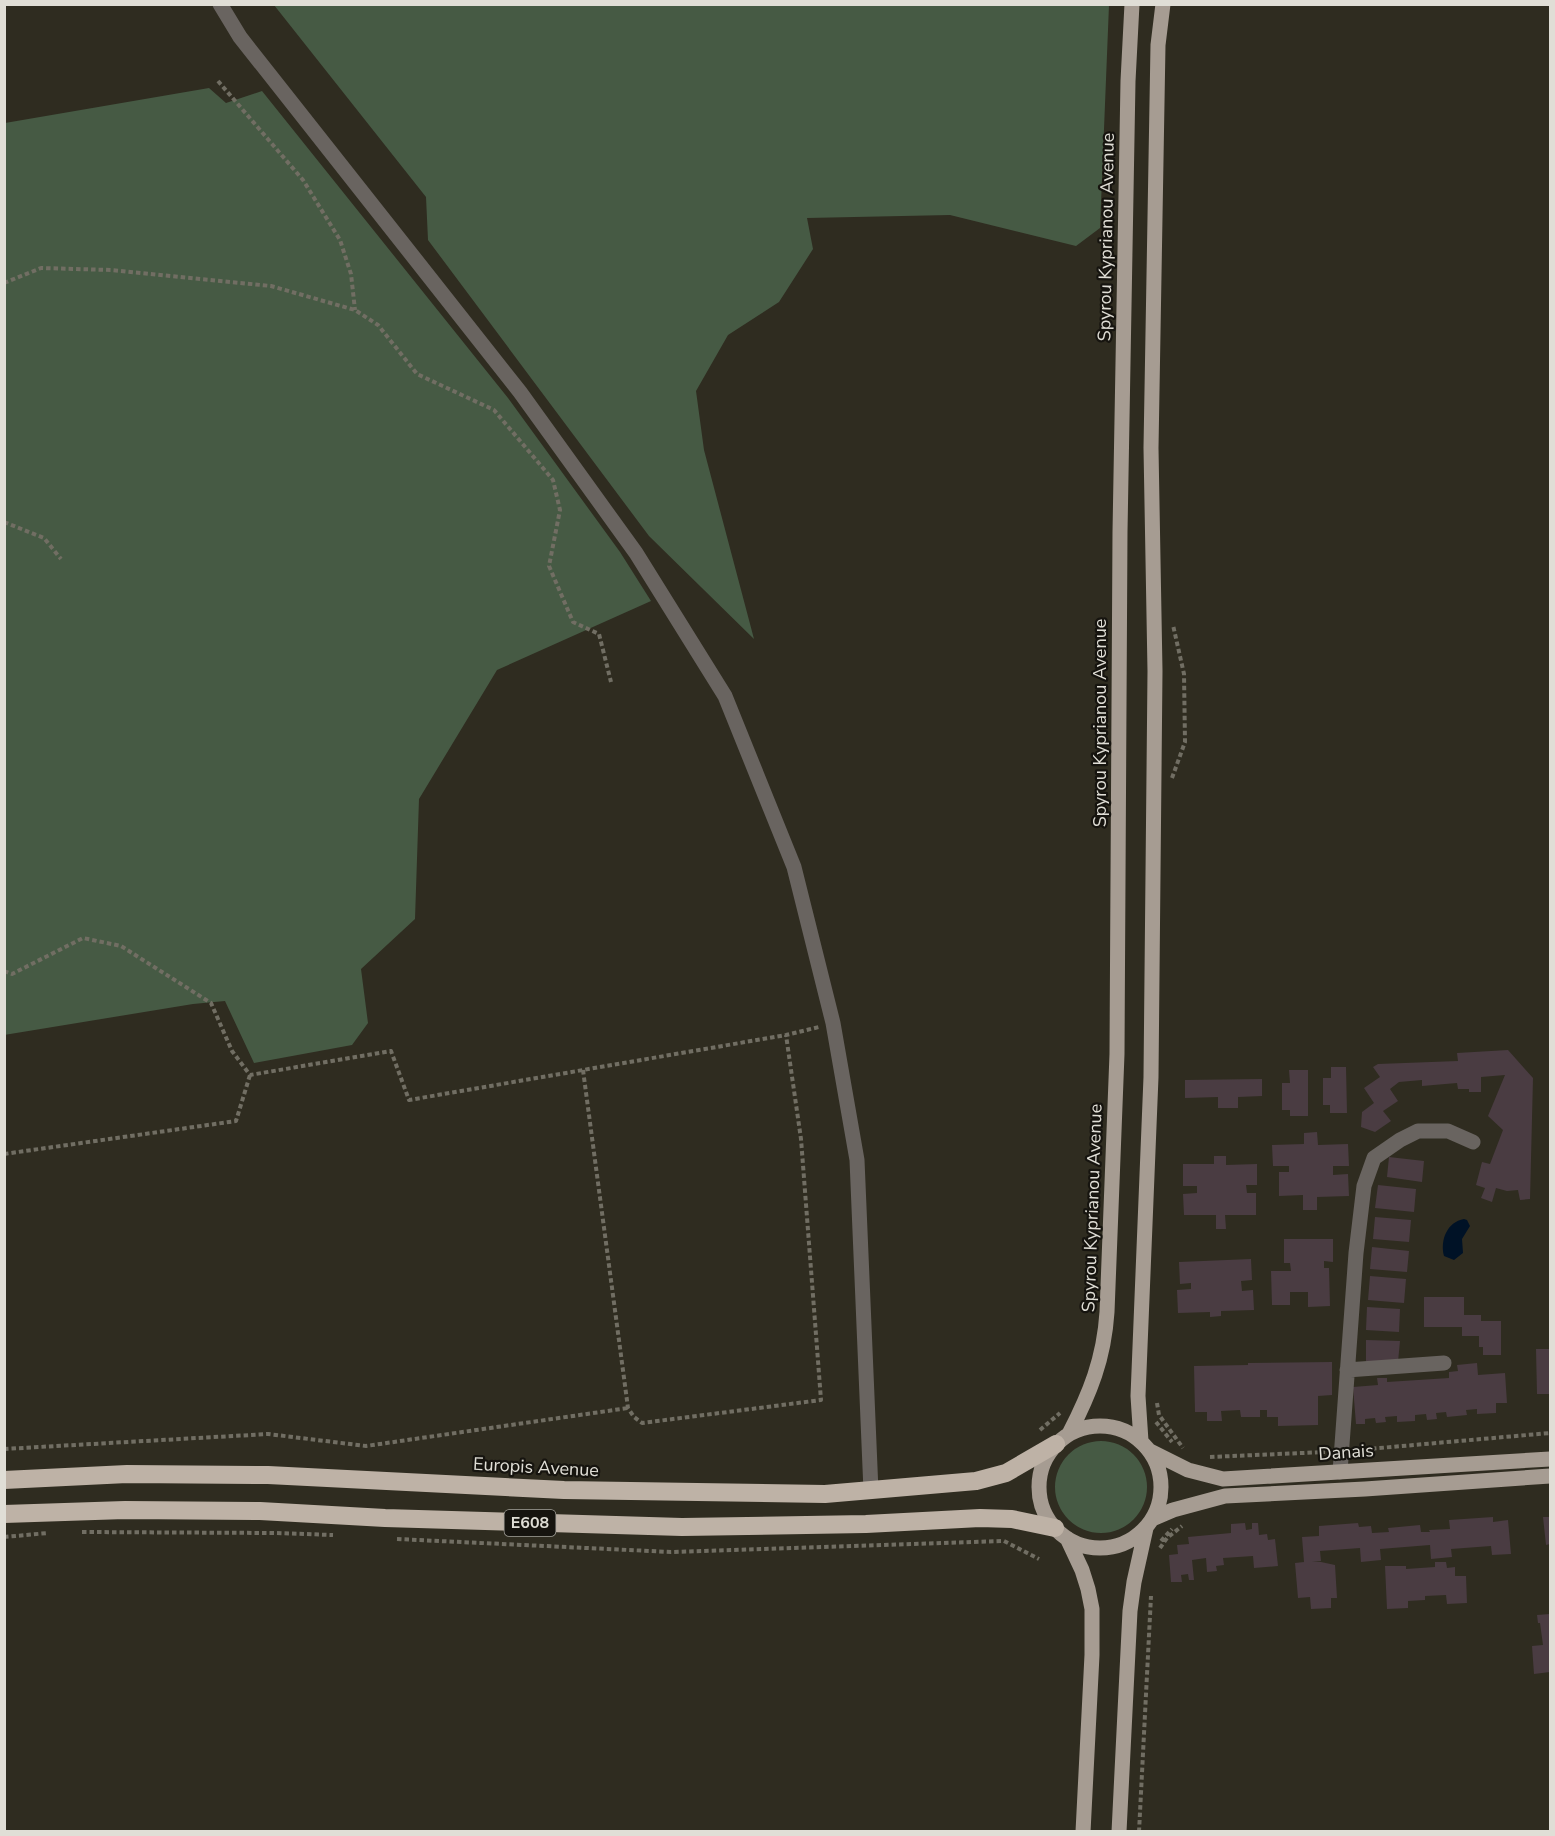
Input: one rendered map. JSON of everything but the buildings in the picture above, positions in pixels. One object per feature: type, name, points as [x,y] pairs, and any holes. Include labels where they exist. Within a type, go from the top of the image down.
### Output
[{"type":"highway","name":"Europis Avenue","points":[[4,1480],[128,1474],[256,1475],[618,1492],[825,1494],[976,1481],[1006,1473],[1062,1439]]},
{"type":"highway","name":"E608","points":[[4,1514],[125,1510],[260,1511],[408,1519],[682,1527],[866,1524],[980,1518],[1012,1519],[1061,1533]]},
{"type":"main road","name":"Spyrou Kyprianou Avenue","points":[[1062,1439],[1086,1403],[1106,1336],[1117,1054],[1121,497],[1128,81],[1132,4]]},
{"type":"main road","points":[[1145,1446],[1138,1396],[1151,1065],[1155,671],[1151,448],[1158,56],[1163,4]]},
{"type":"main road","points":[[1061,1533],[1080,1544],[1094,1548],[1109,1547],[1123,1544],[1135,1537],[1149,1523],[1158,1508],[1161,1485],[1156,1461],[1145,1446],[1124,1431],[1106,1426],[1086,1427],[1062,1439],[1047,1456],[1041,1471],[1039,1486],[1041,1501],[1047,1515],[1061,1533],[1082,1570],[1089,1589],[1092,1609],[1092,1655],[1083,1832]]},
{"type":"main road","name":"Danais","points":[[1145,1446],[1188,1470],[1223,1479],[1551,1459]]},
{"type":"main road","name":"Danais","points":[[1149,1523],[1173,1510],[1225,1496],[1551,1476]]},
{"type":"main road","points":[[1119,1832],[1130,1611],[1134,1582],[1149,1523]]},
{"type":"street","points":[[220,4],[240,37],[520,392],[636,553],[725,696],[794,867],[833,1023],[857,1160],[871,1491]]},
{"type":"street","points":[[1340,1472],[1356,1253],[1364,1186],[1374,1158],[1418,1131],[1448,1131],[1473,1142]]},
{"type":"street","points":[[1347,1370],[1444,1363]]},
{"type":"path","points":[[218,81],[303,180],[340,240],[351,274],[355,310]]},
{"type":"path","points":[[4,283],[41,268],[111,270],[271,286],[355,310],[378,325],[417,374],[494,410],[553,480],[560,510],[549,566],[573,622],[599,634],[611,682]]},
{"type":"path","points":[[4,522],[44,538],[61,559]]},
{"type":"path","points":[[1170,783],[1185,742],[1185,674],[1172,621]]},
{"type":"path","points":[[4,971],[12,974],[83,938],[121,946],[211,1003],[232,1051],[250,1075]]},
{"type":"path","points":[[250,1075],[391,1051],[410,1100],[786,1035],[833,1023]]},
{"type":"path","points":[[583,1070],[628,1408],[634,1417],[642,1423],[821,1400],[801,1139],[786,1035]]},
{"type":"path","points":[[4,1154],[236,1120],[250,1075]]},
{"type":"path","points":[[1155,1393],[1159,1415],[1184,1449]]},
{"type":"path","points":[[1151,1404],[1156,1422],[1182,1455]]},
{"type":"path","points":[[4,1449],[268,1434],[366,1446],[628,1408]]},
{"type":"path","points":[[1037,1433],[1056,1418],[1063,1409]]},
{"type":"path","points":[[1203,1455],[1213,1458],[1341,1451],[1551,1433]]},
{"type":"path","points":[[1154,1553],[1166,1535],[1179,1523],[1188,1521],[1167,1538],[1159,1549]]},
{"type":"path","points":[[1139,1832],[1151,1592]]},
{"type":"green space","points":[[274,5],[1109,5],[1100,228],[1076,246],[950,215],[807,218],[813,249],[779,302],[728,335],[696,391],[704,450],[754,639],[649,536],[428,240],[426,197]]},
{"type":"green space","points":[[209,88],[226,103],[262,91],[508,398],[620,552],[651,601],[497,670],[419,799],[415,919],[361,969],[368,1023],[352,1045],[254,1063],[225,1001],[193,1004],[4,1035],[5,123]]},
{"type":"green space","points":[[1101,1441],[1119,1444],[1134,1454],[1144,1469],[1147,1487],[1144,1505],[1134,1520],[1119,1530],[1101,1533],[1083,1530],[1068,1520],[1058,1505],[1055,1487],[1058,1469],[1068,1454],[1083,1444]]},
{"type":"water","points":[[1464,1219],[1470,1226],[1462,1239],[1463,1253],[1454,1260],[1444,1256],[1444,1238],[1453,1224]]}]
